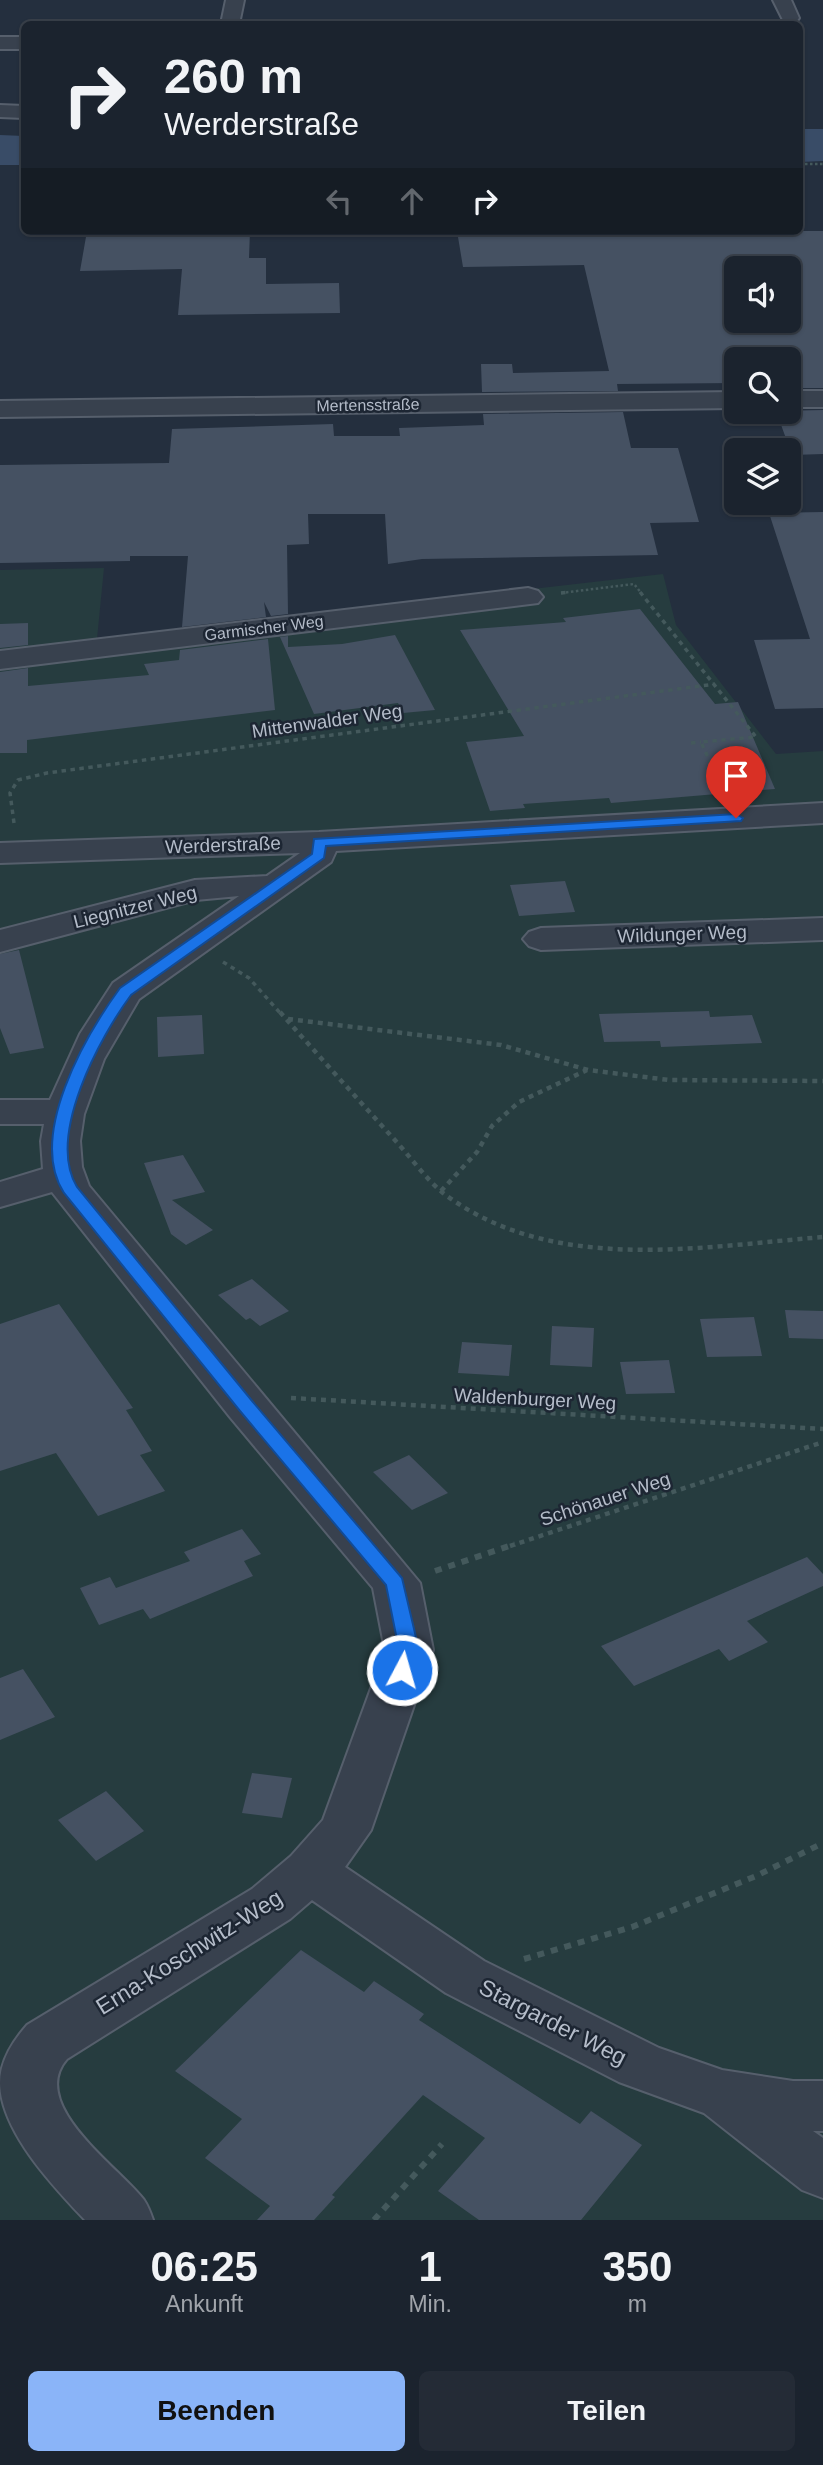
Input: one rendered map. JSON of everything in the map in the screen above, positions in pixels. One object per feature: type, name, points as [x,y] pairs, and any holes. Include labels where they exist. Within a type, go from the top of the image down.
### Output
[{"type":"street","points":[[231,21],[235,0]]},
{"type":"street","points":[[782,0],[790,18]]},
{"type":"street","points":[[0,43],[21,43]]},
{"type":"street","points":[[0,111],[21,112]]},
{"type":"street","points":[[801,399],[823,398]]},
{"type":"street","name":"Mertensstraße","points":[[0,410],[724,400]]},
{"type":"street","name":"Garmischer Weg","points":[[0,660],[528,597]]},
{"type":"street","name":"Werderstraße","points":[[9,852],[319,842],[823,813]]},
{"type":"street","points":[[0,1195],[62,1176],[60,1153],[63,1112],[105,1020],[126,992],[319,855],[319,842]]},
{"type":"street","name":"Liegnitzer Weg","points":[[0,941],[195,890],[241,885],[273,886]]},
{"type":"street","name":"Wildunger Weg","points":[[541,939],[823,929]]},
{"type":"street","points":[[0,1112],[63,1112]]},
{"type":"street","name":"Erna-Koschwitz-Weg","points":[[62,1176],[104,1233],[396,1583],[409,1650],[345,1830],[310,1871],[271,1903],[47,2042],[15,2080],[29,2094],[45,2133],[124,2220]]},
{"type":"street","name":"Stargarder Weg","points":[[310,1871],[465,1977],[639,2065],[722,2095],[793,2106],[823,2106]]},
{"type":"street","points":[[722,2095],[823,2172]]},
{"type":"path","points":[[803,164],[823,164]]},
{"type":"path","points":[[528,597],[634,584],[756,737],[691,743]]},
{"type":"path","name":"Mittenwalder Weg","points":[[9,852],[10,793],[18,780],[47,773],[715,684]]},
{"type":"path","points":[[701,741],[736,818]]},
{"type":"path","points":[[192,944],[249,978],[441,1192],[462,1209],[507,1232],[567,1245],[625,1249],[823,1237]]},
{"type":"path","points":[[288,1019],[502,1045],[588,1070],[669,1080],[823,1080]]},
{"type":"path","points":[[441,1192],[477,1152],[492,1126],[519,1102],[588,1070]]},
{"type":"path","name":"Waldenburger Weg","points":[[246,1406],[279,1397],[823,1429]]},
{"type":"path","name":"Schönauer Weg","points":[[396,1583],[823,1442]]},
{"type":"path","points":[[465,1977],[632,1927],[756,1876],[823,1843]]},
{"type":"path","points":[[374,2220],[442,2144]]},
{"type":"green space","points":[[104,568],[97,639],[663,574],[676,625],[776,754],[823,751],[823,2220],[0,2220],[0,570]]},
{"type":"water","points":[[803,129],[823,129],[823,161],[803,162]]},
{"type":"water","points":[[0,135],[21,136],[21,165],[0,165]]},
{"type":"building","points":[[803,231],[823,231],[823,388],[801,388],[801,347],[724,347],[724,383],[617,384],[618,391],[482,392],[481,364],[512,364],[513,373],[609,371],[584,265],[463,267],[458,235],[803,235]]},
{"type":"building","points":[[86,235],[250,235],[249,258],[266,258],[266,284],[339,283],[340,313],[178,315],[182,269],[80,271]]},
{"type":"building","points":[[801,410],[823,410],[823,454],[801,455],[801,438],[786,438],[781,424],[801,424]]},
{"type":"building","points":[[623,412],[631,448],[678,448],[699,522],[650,523],[658,555],[422,559],[388,564],[385,514],[308,514],[309,544],[287,545],[288,614],[271,616],[264,602],[266,617],[182,627],[188,556],[130,556],[130,561],[0,563],[0,465],[169,463],[172,429],[333,424],[334,436],[400,436],[399,428],[484,425],[483,414]]},
{"type":"building","points":[[801,512],[823,512],[823,708],[775,709],[754,640],[810,639],[770,515],[801,515]]},
{"type":"building","points":[[640,609],[715,704],[738,702],[775,789],[611,803],[609,798],[523,804],[525,808],[490,811],[466,742],[524,736],[460,630],[566,622],[563,618]]},
{"type":"building","points":[[28,623],[28,645],[0,648],[0,624]]},
{"type":"building","points":[[395,635],[435,710],[403,713],[398,703],[314,714],[280,637],[288,636],[288,647],[342,644]]},
{"type":"building","points":[[268,639],[275,710],[27,740],[27,753],[0,753],[0,672],[28,668],[28,686],[149,675],[144,664],[179,660],[180,650]]},
{"type":"building","points":[[565,881],[575,912],[519,916],[510,885]]},
{"type":"building","points":[[19,950],[44,1048],[10,1054],[0,1028],[0,954]]},
{"type":"building","points":[[709,1011],[710,1017],[752,1015],[762,1043],[661,1047],[660,1041],[604,1042],[599,1014]]},
{"type":"building","points":[[202,1015],[204,1054],[158,1057],[157,1017]]},
{"type":"building","points":[[183,1155],[205,1192],[172,1200],[213,1230],[186,1245],[171,1234],[144,1163]]},
{"type":"building","points":[[252,1279],[289,1311],[260,1326],[250,1318],[246,1320],[218,1295]]},
{"type":"building","points":[[59,1304],[133,1408],[126,1410],[152,1451],[140,1455],[165,1491],[98,1516],[56,1453],[0,1471],[0,1324]]},
{"type":"building","points":[[785,1310],[823,1311],[823,1339],[789,1338]]},
{"type":"building","points":[[754,1317],[762,1356],[707,1357],[700,1319]]},
{"type":"building","points":[[552,1326],[594,1328],[592,1367],[550,1365]]},
{"type":"building","points":[[462,1342],[512,1345],[509,1376],[458,1373]]},
{"type":"building","points":[[669,1360],[675,1393],[626,1394],[620,1362]]},
{"type":"building","points":[[409,1455],[448,1493],[412,1510],[373,1472]]},
{"type":"building","points":[[242,1529],[261,1554],[244,1561],[253,1576],[150,1619],[143,1609],[99,1625],[80,1588],[110,1577],[116,1588],[190,1561],[184,1552]]},
{"type":"building","points":[[807,1557],[823,1574],[823,1586],[747,1621],[768,1642],[729,1661],[719,1649],[634,1686],[601,1646]]},
{"type":"building","points":[[23,1669],[55,1717],[0,1740],[0,1678]]},
{"type":"building","points":[[252,1773],[292,1778],[282,1818],[242,1813]]},
{"type":"building","points":[[106,1791],[144,1831],[96,1861],[58,1820]]},
{"type":"building","points":[[301,1950],[364,1992],[374,1981],[424,2014],[419,2020],[580,2124],[591,2111],[642,2145],[581,2220],[479,2220],[438,2191],[485,2138],[423,2095],[332,2195],[335,2197],[314,2220],[257,2220],[270,2206],[205,2158],[242,2119],[175,2071]]},
{"type":"route","points":[[402,1670],[409,1650],[396,1583],[246,1406],[70,1189],[62,1176],[60,1153],[63,1112],[105,1020],[126,992],[319,855],[319,842],[736,818]]}]
